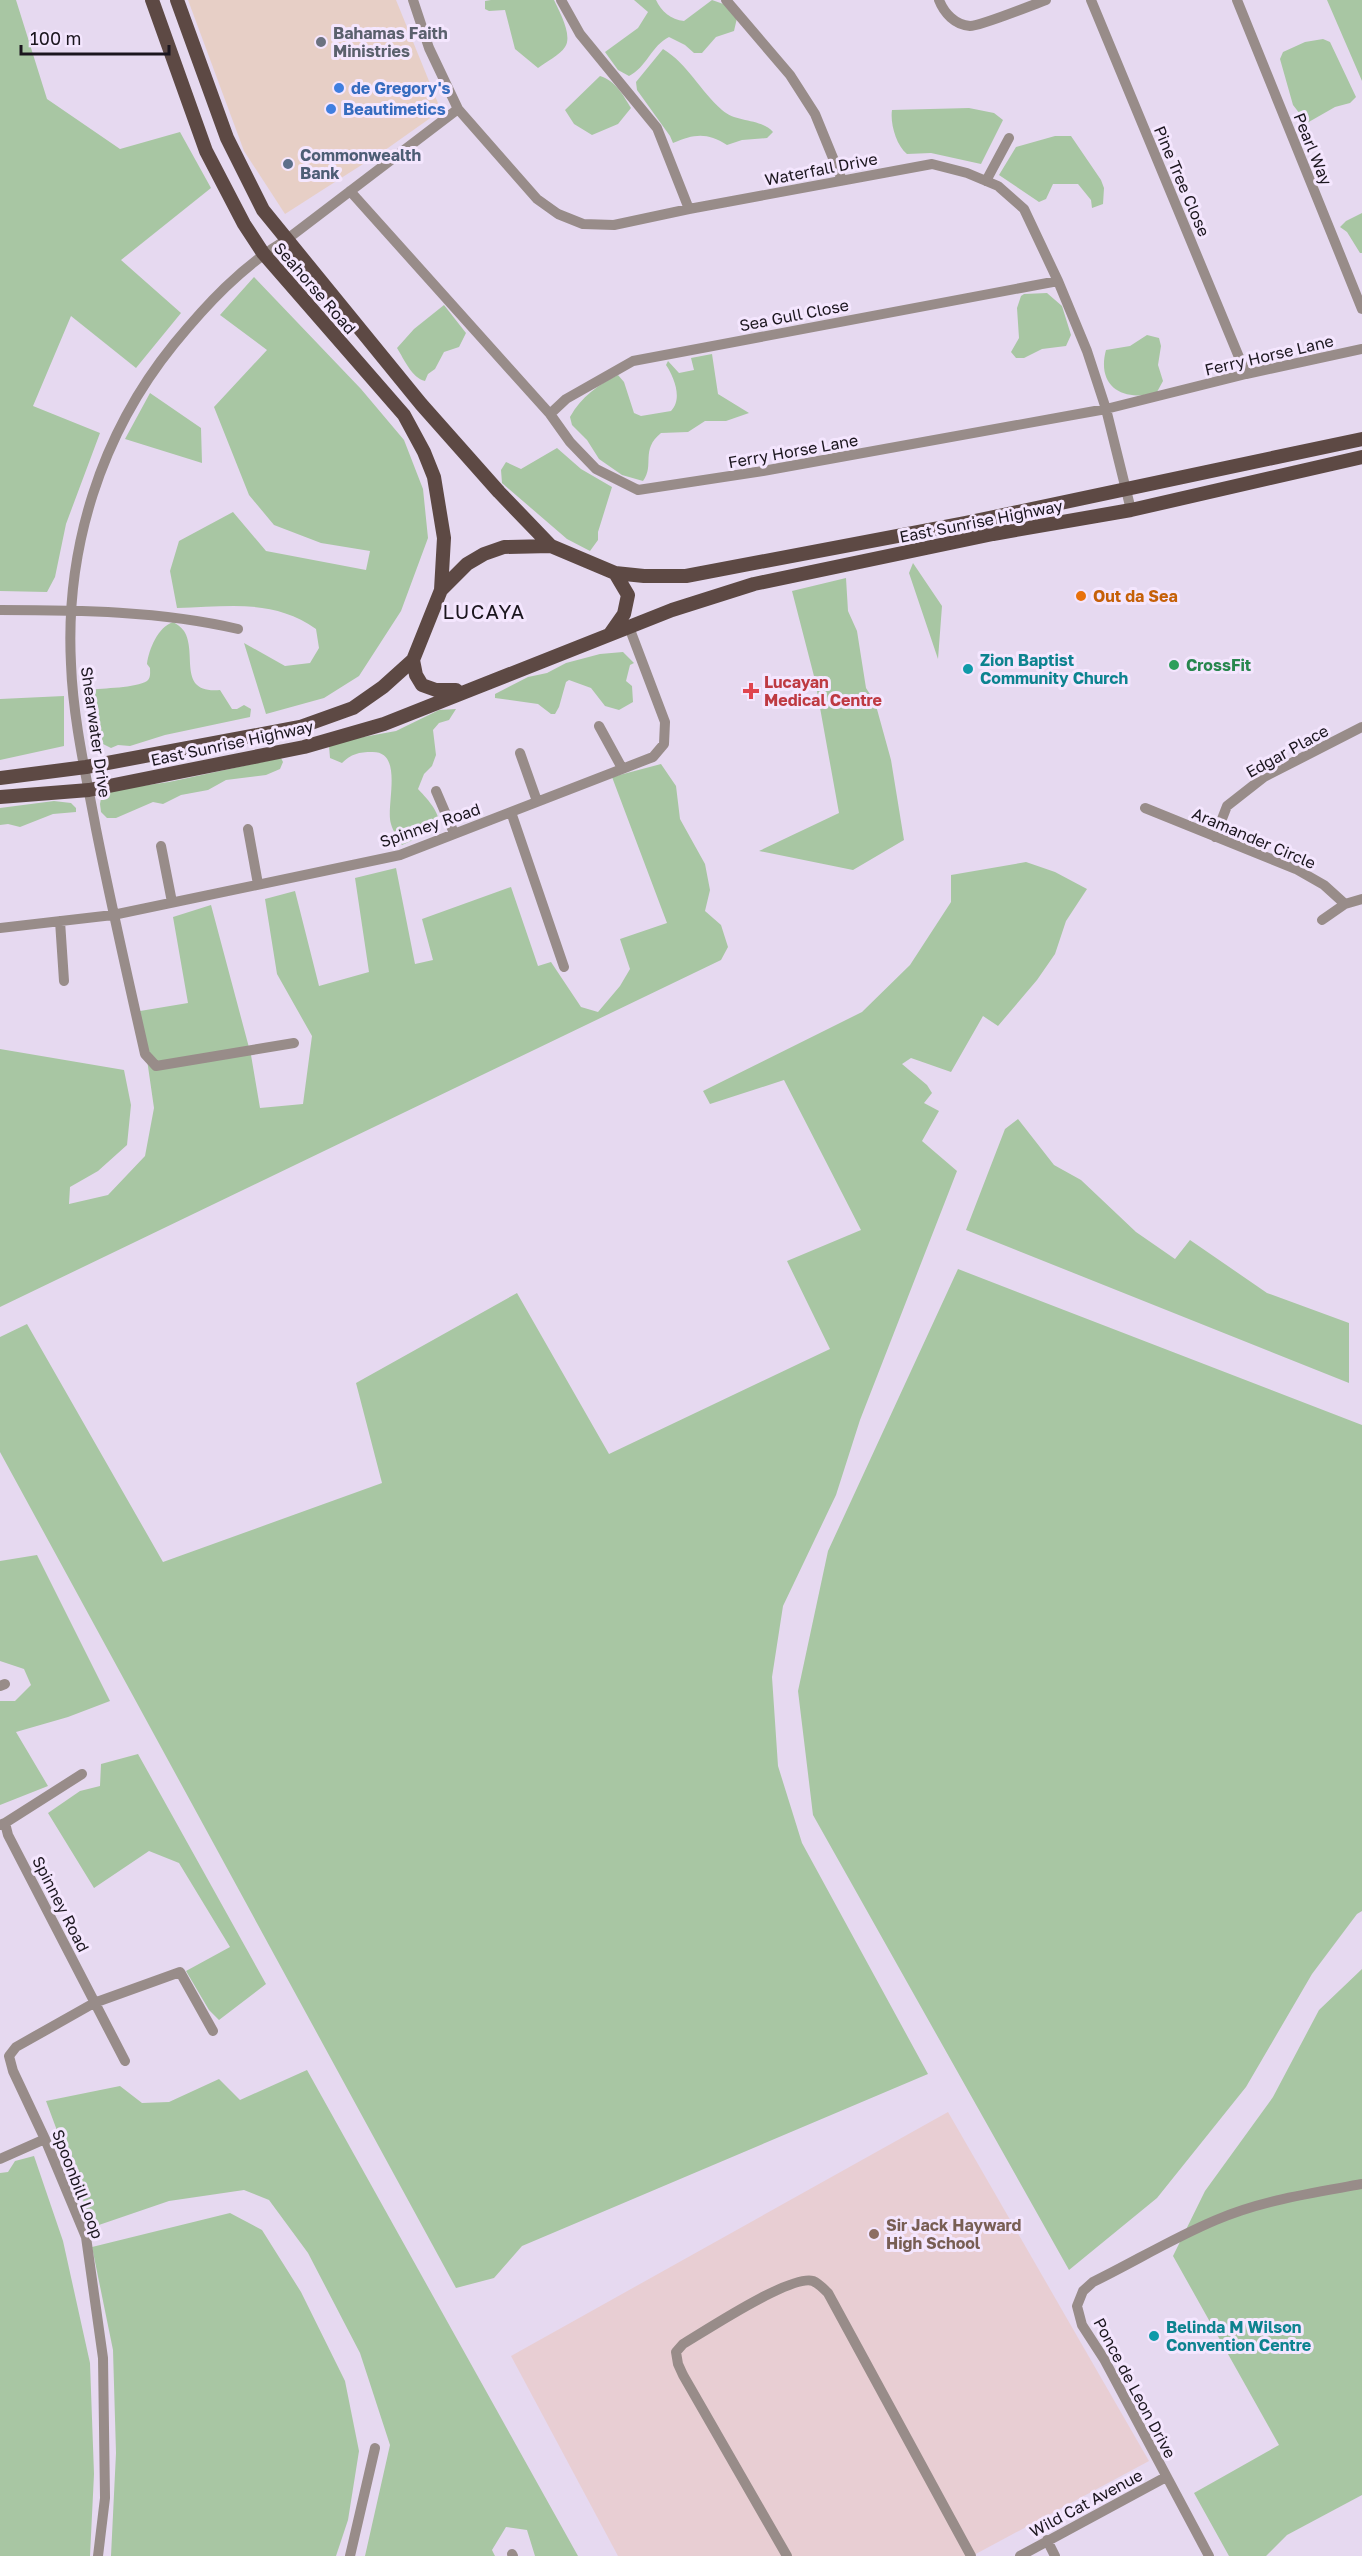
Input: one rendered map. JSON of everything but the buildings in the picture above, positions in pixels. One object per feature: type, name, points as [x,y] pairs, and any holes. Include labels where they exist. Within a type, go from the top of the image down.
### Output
[{"type":"main road","name":"Seahorse Road","points":[[152,0],[206,151],[244,224],[263,253],[404,415],[424,452],[434,477],[444,538],[441,590]]},
{"type":"main road","name":"Seahorse Road","points":[[177,0],[226,138],[263,210],[285,240],[421,404],[550,546]]},
{"type":"main road","name":"East Sunrise Highway","points":[[550,546],[615,573],[686,576],[943,527],[1362,439]]},
{"type":"main road","name":"East Sunrise Highway","points":[[0,797],[89,790],[304,747],[384,724],[672,610],[754,584],[993,534],[1131,510],[1362,457]]},
{"type":"main road","points":[[464,691],[436,690],[422,685],[416,675],[413,660],[441,590],[466,564],[484,554],[504,547],[550,546]]},
{"type":"main road","points":[[610,634],[624,614],[628,596],[615,573]]},
{"type":"main road","name":"East Sunrise Highway","points":[[0,778],[86,767],[300,727],[353,708],[383,687],[413,660]]},
{"type":"street","name":"Waterfall Drive","points":[[413,0],[429,48],[458,109],[537,199],[558,214],[583,224],[614,225],[689,208],[932,164],[967,173],[998,186],[1024,209],[1058,281],[1087,351],[1106,409],[1131,510]]},
{"type":"street","points":[[561,0],[580,34],[657,128],[689,208]]},
{"type":"street","points":[[726,0],[790,75],[815,114],[842,180]]},
{"type":"street","points":[[939,0],[942,8],[957,23],[972,26],[1046,0]]},
{"type":"street","name":"Pine Tree Close","points":[[1091,0],[1246,374]]},
{"type":"street","name":"Pearl Way","points":[[1237,0],[1362,309]]},
{"type":"street","name":"Shearwater Drive","points":[[294,1042],[156,1066],[145,1054],[113,915],[76,722],[71,664],[70,609],[82,528],[108,451],[153,370],[201,311],[263,253],[285,240],[458,109]]},
{"type":"street","points":[[986,181],[1009,138]]},
{"type":"street","name":"Ferry Horse Lane","points":[[350,191],[550,414],[570,442],[596,469],[638,490],[763,471],[1106,409],[1246,374],[1362,349]]},
{"type":"street","name":"Sea Gull Close","points":[[550,414],[566,399],[633,361],[1058,281]]},
{"type":"street","points":[[0,610],[70,609],[212,623],[238,629]]},
{"type":"street","name":"Spinney Road","points":[[0,928],[113,915],[400,855],[653,757],[664,744],[665,723],[629,627]]},
{"type":"street","points":[[599,726],[622,768]]},
{"type":"street","name":"Edgar Place","points":[[1215,837],[1227,806],[1264,777],[1362,727]]},
{"type":"street","points":[[520,753],[537,801]]},
{"type":"street","points":[[436,790],[454,833]]},
{"type":"street","name":"Aramander Circle","points":[[1145,808],[1296,869],[1324,885],[1345,904]]},
{"type":"street","points":[[511,812],[564,967]]},
{"type":"street","points":[[248,829],[258,884]]},
{"type":"street","points":[[161,846],[172,902]]},
{"type":"street","points":[[1322,920],[1345,904],[1362,899]]},
{"type":"street","points":[[60,921],[64,981]]},
{"type":"street","points":[[2,1824],[82,1773]]},
{"type":"street","name":"Spinney Road","points":[[2,1824],[125,2061]]},
{"type":"street","name":"Spoonbill Loop","points":[[98,2556],[105,2498],[103,2358],[86,2237],[45,2139],[4,2055],[94,2003],[180,1972],[213,2031]]},
{"type":"street","points":[[0,2159],[45,2139]]},
{"type":"street","name":"Ponce de Leon Drive","points":[[1209,2556],[1104,2359],[1082,2325],[1077,2306],[1083,2291],[1093,2282],[1217,2219],[1272,2201],[1362,2184]]},
{"type":"street","points":[[787,2556],[683,2375],[676,2352],[689,2340],[780,2288],[813,2281],[828,2293],[971,2556]]},
{"type":"street","points":[[350,2556],[375,2448]]},
{"type":"street","name":"Wild Cat Avenue","points":[[1020,2556],[1166,2477]]},
{"type":"street","points":[[1047,2540],[1055,2556]]},
{"type":"shaded area","points":[[188,0],[396,0],[440,108],[436,114],[388,148],[285,214],[244,151]]},
{"type":"shaded area","name":"Sir Jack Hayward High School","points":[[948,2112],[1149,2461],[972,2556],[618,2556],[511,2356]]},
{"type":"green space","points":[[0,0],[16,0],[47,99],[120,149],[180,132],[211,188],[121,260],[181,313],[136,368],[71,316],[33,406],[100,433],[66,524],[55,577],[47,592],[0,591]]},
{"type":"green space","points":[[554,0],[566,30],[565,47],[538,68],[515,49],[505,10],[485,9],[485,1]]},
{"type":"green space","points":[[634,0],[656,0],[667,14],[684,21],[712,0],[729,6],[737,18],[734,31],[716,37],[702,53],[694,53],[685,45],[669,37],[658,45],[640,68],[629,76],[618,70],[605,52],[638,28],[648,12]]},
{"type":"green space","points":[[1327,0],[1362,0],[1362,81]]},
{"type":"green space","points":[[1323,39],[1330,42],[1356,97],[1350,103],[1335,107],[1307,123],[1293,105],[1280,59],[1283,52],[1305,42]]},
{"type":"green space","points":[[663,49],[680,62],[722,110],[734,117],[762,124],[773,132],[767,138],[742,140],[727,145],[707,136],[687,138],[673,143],[637,90],[636,82]]},
{"type":"green space","points":[[600,76],[615,85],[631,108],[618,124],[592,135],[574,124],[565,110]]},
{"type":"green space","points":[[969,108],[994,113],[1003,120],[981,164],[931,153],[907,154],[897,140],[893,127],[892,110]]},
{"type":"green space","points":[[1055,136],[1071,136],[1101,180],[1104,188],[1103,204],[1092,208],[1091,200],[1078,184],[1053,184],[1046,199],[1039,202],[999,175],[1016,147]]},
{"type":"green space","points":[[1362,213],[1362,253],[1360,253],[1347,232],[1340,227],[1346,221]]},
{"type":"green space","points":[[254,277],[361,389],[404,440],[423,489],[428,538],[401,611],[359,676],[324,698],[266,714],[244,643],[285,666],[310,663],[319,648],[316,629],[300,619],[266,608],[232,606],[177,608],[170,571],[179,541],[233,512],[266,551],[366,570],[370,551],[321,543],[274,525],[249,495],[214,407],[267,350],[220,315]]},
{"type":"green space","points":[[1047,293],[1062,306],[1071,335],[1066,346],[1042,349],[1024,358],[1016,358],[1011,352],[1019,338],[1017,308],[1021,296]]},
{"type":"green space","points":[[444,305],[466,333],[459,347],[444,352],[425,381],[412,372],[397,348],[414,329]]},
{"type":"green space","points":[[1147,335],[1159,338],[1161,346],[1158,365],[1163,381],[1157,392],[1134,395],[1115,389],[1105,374],[1106,350],[1130,346]]},
{"type":"green space","points":[[712,354],[718,394],[749,413],[726,421],[705,421],[688,432],[661,433],[651,445],[648,469],[643,481],[622,475],[599,459],[587,440],[572,425],[570,417],[579,403],[597,387],[618,375],[624,382],[634,413],[641,416],[671,411],[675,406],[677,394],[666,365],[668,361],[679,373],[694,370],[691,358]]},
{"type":"green space","points":[[150,393],[201,428],[202,463],[125,439]]},
{"type":"green space","points":[[557,448],[581,469],[612,487],[598,532],[598,540],[590,551],[567,539],[502,483],[501,470],[506,462],[521,469]]},
{"type":"green space","points":[[913,563],[942,606],[938,659],[909,573]]},
{"type":"green space","points":[[846,578],[848,611],[857,631],[866,688],[875,702],[891,760],[904,840],[853,870],[759,851],[839,813],[815,680],[792,591]]},
{"type":"green space","points":[[173,622],[183,630],[188,640],[191,670],[198,686],[206,690],[220,690],[232,709],[244,705],[251,709],[250,717],[165,735],[130,746],[118,745],[111,748],[97,741],[89,690],[128,686],[147,681],[150,668],[147,664],[152,645],[163,629]]},
{"type":"green space","points":[[623,652],[634,663],[630,665],[626,681],[632,686],[633,702],[619,710],[605,706],[591,688],[569,680],[566,682],[555,714],[551,714],[538,704],[495,698],[495,694],[528,677],[547,673],[566,663],[600,654]]},
{"type":"green space","points":[[64,696],[64,746],[0,760],[0,699]]},
{"type":"green space","points":[[456,709],[449,720],[439,723],[433,730],[436,755],[418,789],[437,814],[440,833],[424,835],[402,845],[391,824],[392,781],[388,760],[382,754],[367,752],[352,756],[342,763],[330,758],[329,746],[336,742],[396,731],[439,710]]},
{"type":"green space","points":[[281,758],[283,762],[280,769],[266,775],[226,780],[208,790],[181,795],[163,804],[153,802],[116,818],[107,818],[101,812],[102,793],[106,791],[169,782]]},
{"type":"green space","points":[[661,764],[676,786],[680,819],[705,864],[710,890],[705,911],[721,925],[728,947],[721,960],[0,1307],[0,1049],[124,1070],[131,1105],[127,1145],[98,1171],[70,1187],[69,1204],[108,1195],[145,1156],[154,1108],[140,1011],[188,1003],[173,917],[211,905],[251,1055],[260,1108],[303,1104],[312,1036],[277,974],[265,899],[295,891],[319,986],[369,972],[355,878],[396,868],[415,964],[433,960],[422,919],[511,887],[538,966],[551,962],[581,1007],[598,1012],[620,986],[630,969],[620,939],[667,923],[612,777]]},
{"type":"green space","points":[[54,801],[71,803],[76,808],[76,812],[53,814],[20,827],[0,825],[0,808]]},
{"type":"green space","points":[[1026,862],[1055,872],[1087,889],[1066,921],[1055,954],[1037,980],[998,1026],[983,1016],[951,1072],[911,1058],[902,1064],[927,1085],[932,1093],[924,1103],[939,1111],[922,1141],[957,1171],[860,1420],[836,1495],[783,1606],[772,1677],[778,1766],[802,1843],[928,2074],[522,2246],[494,2278],[456,2288],[0,1452],[0,1337],[27,1324],[163,1562],[382,1483],[356,1383],[517,1293],[609,1454],[830,1349],[787,1261],[861,1230],[784,1080],[710,1104],[703,1091],[862,1012],[910,965],[951,902],[951,875]]},
{"type":"green space","points":[[1018,1119],[1054,1165],[1081,1180],[1136,1232],[1175,1259],[1190,1240],[1267,1293],[1349,1323],[1349,1383],[966,1230],[1005,1129]]},
{"type":"green space","points":[[958,1269],[1362,1425],[1362,1911],[1357,1914],[1312,1974],[1246,2087],[1157,2198],[1069,2270],[813,1815],[798,1691],[828,1551]]},
{"type":"green space","points":[[37,1555],[110,1701],[68,1717],[16,1732],[48,1786],[0,1805],[0,1701],[15,1701],[31,1685],[24,1669],[0,1661],[0,1561]]},
{"type":"green space","points":[[138,1754],[266,1984],[219,2020],[209,2010],[186,1971],[230,1947],[179,1863],[149,1851],[94,1888],[48,1813],[80,1791],[100,1786],[101,1764]]},
{"type":"green space","points":[[1362,1969],[1362,2495],[1287,2535],[1266,2556],[1229,2556],[1194,2493],[1279,2445],[1173,2256],[1205,2191],[1273,2097],[1319,2010]]},
{"type":"green space","points":[[307,2070],[578,2556],[535,2556],[527,2530],[506,2527],[492,2550],[495,2556],[365,2556],[390,2445],[360,2353],[308,2253],[269,2200],[244,2190],[169,2201],[93,2227],[46,2101],[120,2086],[142,2103],[169,2102],[219,2079],[240,2100]]},
{"type":"green space","points":[[34,2156],[63,2241],[90,2363],[94,2474],[90,2556],[0,2556],[0,2173],[8,2172],[15,2161]]},
{"type":"green space","points":[[230,2213],[262,2230],[301,2292],[345,2381],[359,2451],[348,2520],[336,2556],[111,2556],[116,2453],[113,2350],[92,2247]]},
{"type":"place","name":"Bahamas Faith Ministries","points":[[321,42]]},
{"type":"place","name":"de Gregory's","points":[[339,88]]},
{"type":"place","name":"Beautimetics","points":[[331,109]]},
{"type":"place","name":"Commonwealth Bank","points":[[288,164]]},
{"type":"place","name":"Out da Sea","points":[[1081,596]]},
{"type":"place","name":"CrossFit","points":[[1174,665]]},
{"type":"place","name":"Zion Baptist Community Church","points":[[968,669]]},
{"type":"place","name":"Lucayan Medical Centre","points":[[751,691]]},
{"type":"place","name":"Sir Jack Hayward High School","points":[[874,2234]]},
{"type":"place","name":"Belinda M Wilson Convention Centre","points":[[1154,2336]]},
{"type":"district","name":"LUCAYA","points":[[484,611]]}]
